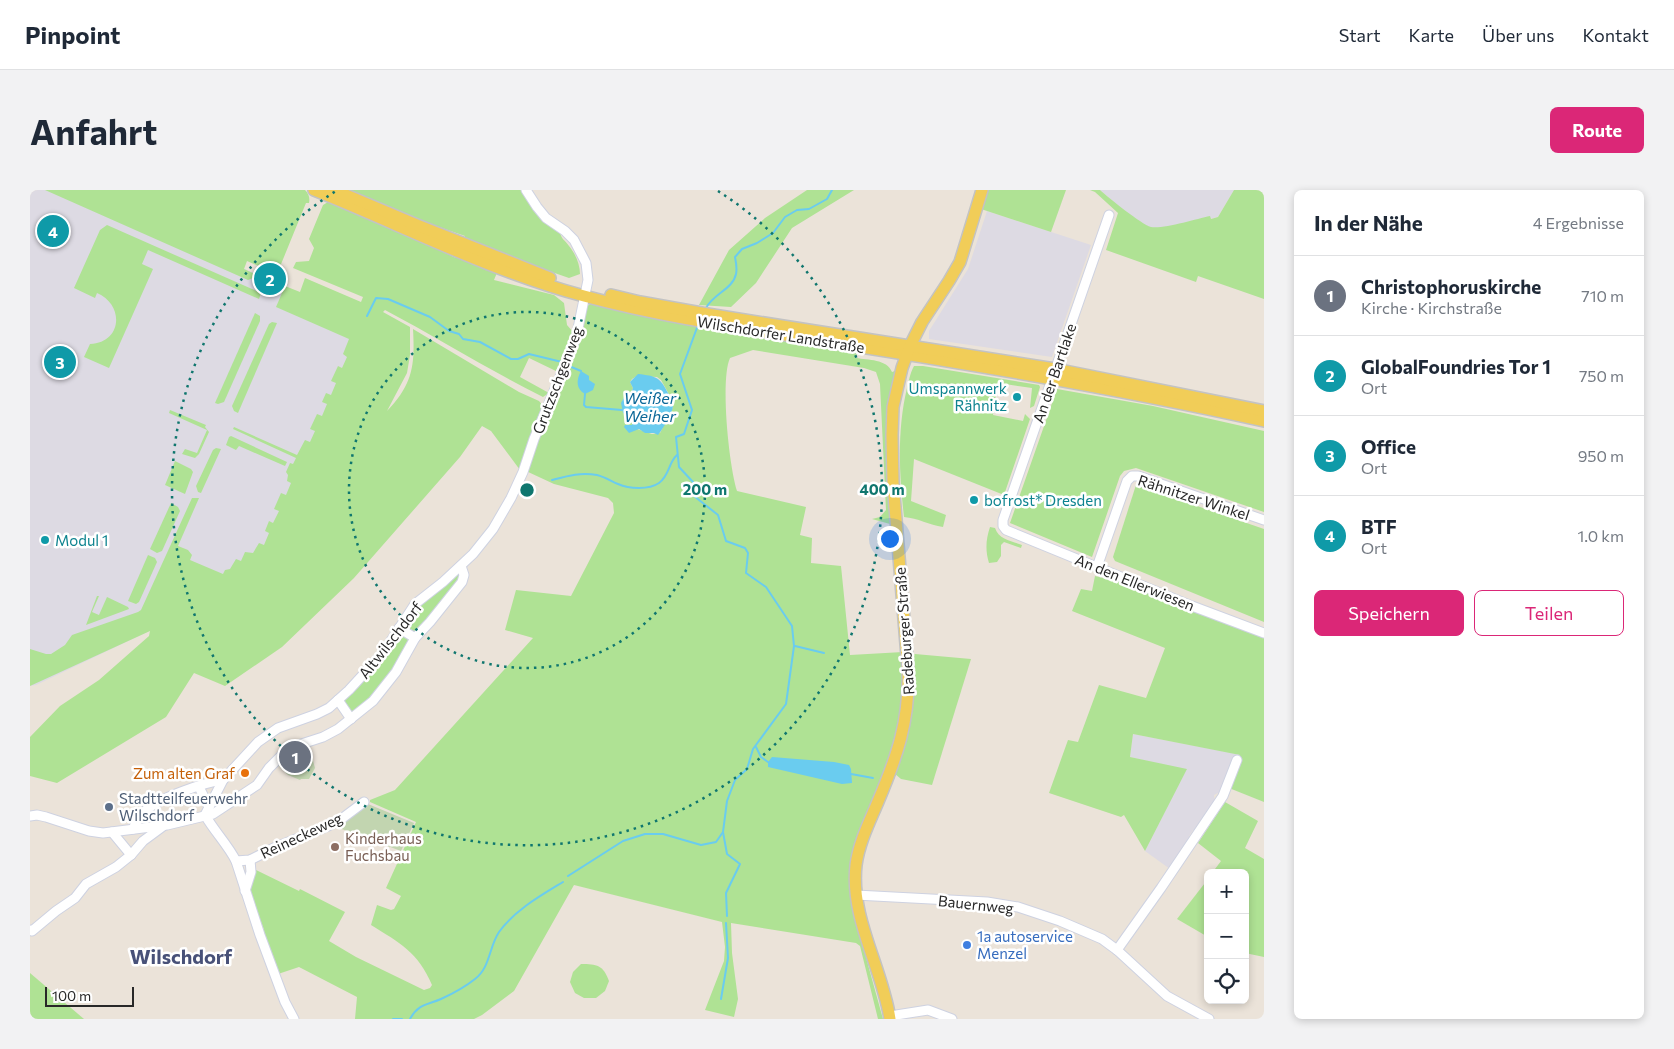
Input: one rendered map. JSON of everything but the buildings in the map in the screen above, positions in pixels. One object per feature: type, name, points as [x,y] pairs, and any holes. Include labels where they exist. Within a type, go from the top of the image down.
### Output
[{"type":"main road","name":"Wilschdorfer Landstraße","points":[[314,190],[498,269],[673,316],[884,351],[909,350]]},
{"type":"main road","name":"Wilschdorfer Landstraße","points":[[334,190],[586,292],[1264,411]]},
{"type":"main road","name":"Radeburger Straße","points":[[890,1018],[856,895],[857,862],[861,844],[897,756],[907,712],[909,689],[892,482],[893,407],[902,368],[909,350],[922,322],[960,262],[982,190]]},
{"type":"main road","points":[[884,351],[902,368]]},
{"type":"main road","name":"Wilschdorfer Landstraße","points":[[1054,374],[1264,421]]},
{"type":"street","name":"Grutzschgenweg","points":[[524,467],[576,338],[588,280],[586,263],[574,240],[565,231],[546,218],[526,190]]},
{"type":"street","name":"An der Bartlake","points":[[1006,530],[1003,526],[1003,520],[1109,215]]},
{"type":"street","name":"Altwilschdorf","points":[[207,811],[223,780],[253,748],[274,730],[329,708],[383,653],[415,604],[461,566],[486,539],[501,517],[524,467]]},
{"type":"street","name":"Rähnitzer Winkel","points":[[1097,567],[1127,481],[1132,476],[1138,476],[1264,520]]},
{"type":"street","name":"An den Ellerwiesen","points":[[1006,530],[1192,606],[1264,633]]},
{"type":"street","points":[[34,816],[103,833],[167,825],[207,811],[213,814],[257,785],[269,768],[289,748],[322,737],[338,729],[381,692],[396,672],[414,638],[430,622],[462,582],[464,575],[461,566]]},
{"type":"street","points":[[399,628],[414,638]]},
{"type":"street","points":[[338,700],[351,719]]},
{"type":"street","points":[[1117,950],[1223,796],[1237,760]]},
{"type":"street","name":"Altwilschdorf","points":[[133,829],[146,810],[176,795],[223,780]]},
{"type":"street","points":[[200,787],[216,833],[236,861],[289,1017]]},
{"type":"street","name":"Reineckeweg","points":[[236,861],[250,860],[333,823],[364,802]]},
{"type":"street","points":[[30,930],[32,931],[75,898],[86,884],[116,867],[131,855],[143,841],[167,825]]},
{"type":"street","points":[[112,832],[131,855]]},
{"type":"street","points":[[245,890],[251,872],[250,860]]},
{"type":"street","name":"Bauernweg","points":[[856,895],[987,902],[1018,907],[1060,921],[1102,940],[1117,950],[1166,996],[1209,1019]]},
{"type":"street","points":[[890,1018],[928,1010],[952,1019]]},
{"type":"shaded area","points":[[30,190],[59,190],[266,278],[267,276],[275,279],[274,282],[377,326],[292,516],[229,593],[36,685],[30,686]]},
{"type":"shaded area","points":[[1100,190],[1234,190],[1218,217],[1149,233]]},
{"type":"shaded area","points":[[987,211],[1091,245],[1052,357],[929,339],[929,331],[968,269]]},
{"type":"shaded area","points":[[1133,734],[1237,754],[1221,795],[1218,793],[1214,795],[1215,806],[1196,832],[1193,830],[1189,836],[1191,838],[1170,869],[1145,851],[1186,770],[1130,757]]},
{"type":"green space","points":[[45,190],[305,190],[309,203],[306,203],[277,274],[247,261],[244,269],[264,278],[263,283],[253,278],[248,280]]},
{"type":"green space","points":[[349,190],[523,190],[560,232],[562,238],[573,252],[580,274],[569,278],[523,262],[505,253],[494,280],[554,295],[564,303],[567,325],[573,332],[558,372],[529,358],[520,377],[549,393],[543,397],[385,310],[383,312],[410,327],[410,355],[407,373],[387,411],[402,392],[411,373],[413,364],[413,329],[519,392],[539,401],[543,406],[520,470],[491,431],[482,426],[460,457],[354,578],[282,647],[225,686],[194,673],[166,717],[57,783],[30,776],[30,737],[60,706],[99,680],[149,636],[150,631],[30,686],[30,649],[51,654],[65,645],[72,635],[141,610],[192,498],[199,498],[178,546],[188,550],[192,555],[190,560],[223,574],[225,570],[230,569],[236,559],[241,561],[245,552],[253,553],[259,543],[264,545],[269,533],[265,531],[269,521],[273,523],[279,511],[274,509],[281,493],[286,495],[291,483],[287,481],[288,475],[286,472],[290,463],[293,464],[296,458],[233,429],[234,427],[297,455],[305,440],[310,442],[315,431],[310,429],[317,414],[322,416],[327,404],[322,402],[326,393],[331,395],[336,383],[331,381],[338,366],[342,368],[347,357],[343,354],[349,339],[276,307],[285,286],[300,292],[305,278],[361,302],[363,297],[293,268],[296,262],[309,261],[314,248],[309,239],[323,205],[333,201],[456,258],[465,236],[419,220]]},
{"type":"green space","points":[[807,190],[854,190],[792,228],[756,283],[731,307],[699,305],[729,250],[765,218]]},
{"type":"green space","points":[[988,190],[1066,190],[1051,232],[981,209]]},
{"type":"green space","points":[[1090,190],[1100,190],[1140,221],[1151,227],[1157,227],[1210,216],[1211,219],[1218,217],[1234,190],[1264,190],[1264,299],[1198,276],[1196,282],[1106,250],[1118,213],[1095,192]]},
{"type":"green space","points":[[107,225],[261,293],[259,299],[148,250],[142,264],[153,269],[109,368],[84,357],[90,344],[101,342],[109,337],[114,331],[116,323],[116,314],[106,299],[97,293],[95,298],[74,288],[100,230]]},
{"type":"green space","points":[[592,303],[857,351],[856,358],[882,362],[892,372],[895,371],[893,523],[890,524],[872,519],[880,517],[886,510],[880,384],[876,372],[864,368],[753,350],[730,358],[726,385],[729,444],[737,491],[806,507],[800,535],[812,538],[811,563],[841,566],[850,655],[903,652],[905,674],[901,726],[860,839],[862,943],[883,1019],[878,1019],[860,946],[856,943],[731,923],[732,953],[738,999],[734,1017],[705,1010],[724,961],[725,947],[722,922],[574,885],[514,991],[474,1019],[355,1019],[357,997],[299,967],[278,974],[262,931],[264,930],[261,922],[259,923],[247,891],[254,869],[299,891],[300,889],[345,912],[329,941],[356,957],[424,990],[432,985],[421,964],[407,949],[371,925],[377,905],[391,910],[394,909],[401,896],[386,888],[416,822],[370,802],[370,800],[395,790],[533,638],[505,630],[516,590],[571,596],[614,513],[613,503],[608,498],[554,484],[526,471],[587,306]],"holes":[[[637,376],[657,377],[661,380],[671,398],[673,407],[660,433],[652,434],[625,425],[632,425],[633,421],[622,402],[626,394],[631,393],[633,388],[630,382]]]},
{"type":"green space","points":[[255,313],[260,316],[260,321],[224,402],[215,403]]},
{"type":"green space","points":[[272,322],[277,323],[238,413],[234,411],[232,406],[269,324]]},
{"type":"green space","points":[[914,366],[1039,385],[1040,387],[1034,406],[1030,408],[1032,388],[998,383],[993,415],[1023,421],[1025,414],[1030,419],[1004,495],[914,459],[911,501],[946,515],[943,527],[904,517],[900,468],[900,436],[904,404]]},
{"type":"green space","points":[[1057,389],[1153,406],[1264,431],[1264,512],[1136,468],[1124,471],[1120,476],[1092,557],[1010,523]]},
{"type":"green space","points":[[170,410],[206,425],[205,427],[209,432],[199,454],[195,458],[182,454],[185,449],[197,453],[207,430],[169,413]]},
{"type":"green space","points":[[231,436],[287,462],[285,466],[239,446],[236,450],[226,445]]},
{"type":"green space","points":[[216,448],[221,449],[201,493],[198,492],[196,486],[213,450]]},
{"type":"green space","points":[[175,461],[191,469],[193,472],[185,494],[165,485]]},
{"type":"green space","points":[[1136,485],[1264,529],[1264,622],[1115,561],[1113,557]]},
{"type":"green space","points":[[171,503],[178,507],[180,511],[162,551],[157,553],[150,549]]},
{"type":"green space","points":[[990,527],[995,528],[1003,538],[1022,545],[1021,548],[1004,542],[1001,545],[1001,556],[997,562],[989,563],[986,545]]},
{"type":"green space","points":[[148,555],[155,558],[157,562],[139,602],[136,604],[128,601]]},
{"type":"green space","points":[[458,573],[461,577],[415,634],[403,627],[415,608]]},
{"type":"green space","points":[[1105,573],[1264,635],[1264,802],[1229,788],[1240,755],[1133,734],[1130,757],[1187,769],[1145,851],[1124,815],[1121,817],[1049,793],[1068,740],[1078,742],[1099,685],[1146,698],[1165,648],[1072,611],[1081,589],[1092,591],[1095,576],[1103,578]]},
{"type":"green space","points":[[97,596],[99,596],[92,612],[99,615],[107,597],[129,609],[86,625]]},
{"type":"green space","points":[[401,631],[412,638],[386,682],[352,715],[343,700]]},
{"type":"green space","points":[[915,654],[971,659],[932,785],[901,779],[894,773],[910,657]]},
{"type":"green space","points":[[302,748],[312,757],[315,768],[309,779],[300,780],[288,775],[279,766],[288,754]]},
{"type":"green space","points":[[1225,802],[1258,821],[1245,848],[1264,859],[1264,957],[1249,954],[1249,869],[1215,869],[1221,861],[1198,843]]},
{"type":"green space","points":[[368,804],[414,823],[401,851],[339,828],[339,826]]},
{"type":"green space","points":[[1204,884],[1204,935],[1177,919]]},
{"type":"green space","points":[[581,964],[599,966],[607,976],[609,981],[605,991],[596,998],[584,998],[575,993],[570,982],[573,972]]},
{"type":"green space","points":[[30,973],[84,1019],[30,1019]]},
{"type":"water","points":[[581,371],[589,376],[589,380],[595,384],[593,390],[585,394],[580,390],[578,384]]},
{"type":"water","name":"Weißer Weiher","points":[[638,374],[660,380],[672,401],[673,407],[670,415],[658,435],[645,433],[639,429],[629,433],[624,427],[625,425],[632,425],[633,421],[629,415],[623,413],[621,403],[626,394],[631,393],[633,388],[630,382]]},
{"type":"water","points":[[772,757],[849,765],[852,783],[842,784],[768,767],[768,762]]},
{"type":"waterway","points":[[706,308],[713,299],[731,284],[736,274],[735,257],[742,249],[757,243],[773,233],[785,217],[797,210],[809,209],[827,199],[832,190]]},
{"type":"waterway","points":[[367,316],[376,298],[388,299],[430,317],[449,331],[459,334],[463,339],[480,342],[511,359],[518,359],[529,354],[562,362]]},
{"type":"waterway","points":[[568,876],[623,841],[645,834],[663,834],[701,845],[716,842],[723,832],[727,801],[735,780],[747,769],[753,749],[786,704],[794,646],[792,626],[766,587],[746,573],[748,553],[745,548],[726,541],[718,515],[694,496],[693,482],[679,467],[676,437],[684,434],[692,410],[680,374],[698,325]]},
{"type":"waterway","points":[[569,366],[581,371]]},
{"type":"waterway","points":[[585,394],[584,405],[586,407],[622,410]]},
{"type":"waterway","points":[[552,480],[574,475],[591,474],[628,487],[650,487],[663,480],[677,455]]},
{"type":"waterway","points":[[795,646],[824,653]]},
{"type":"waterway","points":[[756,747],[761,757],[768,762]]},
{"type":"waterway","points":[[851,774],[873,778]]},
{"type":"waterway","points":[[723,832],[727,854],[740,864],[726,893],[727,916]]},
{"type":"waterway","points":[[410,1019],[416,1010],[450,995],[475,979],[484,969],[496,938],[505,924],[528,904],[563,882]]},
{"type":"waterway","points":[[721,999],[728,958],[726,923]]},
{"type":"waterway","points":[[393,1019],[402,1019]]},
{"type":"place","name":"BTF","points":[[53,231]]},
{"type":"place","name":"GlobalFoundries Tor 1","points":[[270,279]]},
{"type":"place","name":"Office","points":[[60,362]]},
{"type":"place","name":"Umspannwerk Rähnitz","points":[[1017,397]]},
{"type":"place","name":"bofrost* Dresden","points":[[974,500]]},
{"type":"place","name":"Modul 1","points":[[45,540]]},
{"type":"place","name":"Christophoruskirche","points":[[295,757]]},
{"type":"place","name":"Zum alten Graf","points":[[245,773]]},
{"type":"place","name":"Stadtteilfeuerwehr Wilschdorf","points":[[109,807]]},
{"type":"place","name":"Kinderhaus Fuchsbau","points":[[335,847]]},
{"type":"place","name":"1a autoservice Menzel","points":[[967,945]]},
{"type":"district","name":"Wilschdorf","points":[[181,956]]}]
